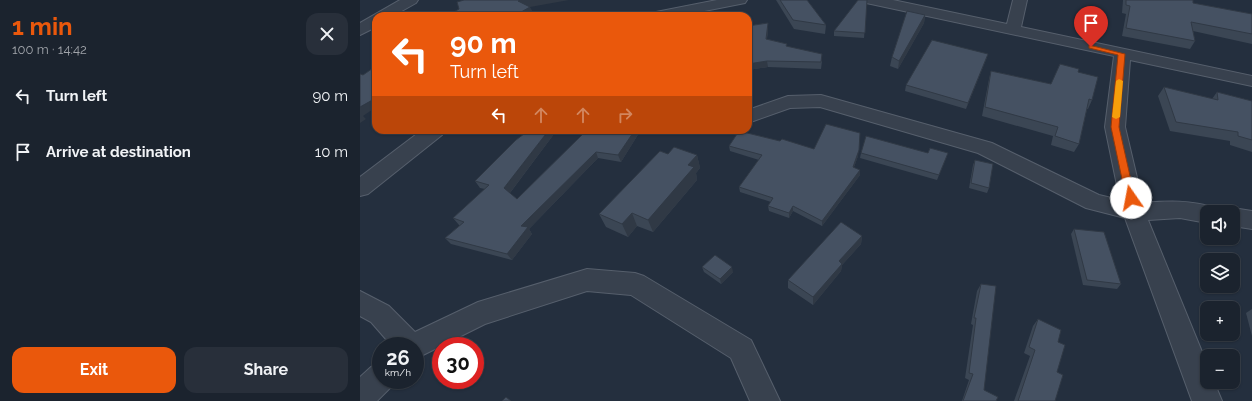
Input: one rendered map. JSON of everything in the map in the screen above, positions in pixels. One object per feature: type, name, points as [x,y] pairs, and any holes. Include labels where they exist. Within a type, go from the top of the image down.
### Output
[{"type":"street","points":[[389,12],[411,0]]},
{"type":"street","points":[[677,12],[740,0]]},
{"type":"street","points":[[871,0],[1013,28],[1122,54],[1252,81]]},
{"type":"street","points":[[1013,28],[1020,0]]},
{"type":"street","points":[[360,30],[372,22]]},
{"type":"street","points":[[1122,54],[1115,127],[1134,212],[1207,401]]},
{"type":"street","points":[[752,116],[788,102],[821,100],[986,148],[1094,202],[1134,212],[1180,210],[1200,213]]},
{"type":"street","points":[[360,188],[430,134]]},
{"type":"street","points":[[1240,218],[1252,220]]},
{"type":"street","points":[[424,341],[478,314],[587,280],[635,284],[741,349],[765,401]]},
{"type":"street","points":[[360,303],[380,314],[402,337]]},
{"type":"street","points":[[360,397],[372,386]]},
{"type":"building","points":[[464,0],[522,0],[518,1],[530,7],[521,12],[454,12],[459,9],[457,2]]},
{"type":"building","points":[[780,0],[807,0],[826,25],[793,20]]},
{"type":"building","points":[[858,0],[867,0],[865,33],[834,31]]},
{"type":"building","points":[[1126,0],[1193,0],[1193,3],[1252,14],[1252,34],[1191,22],[1195,41],[1126,28],[1130,6],[1126,5]]},
{"type":"building","points":[[907,11],[925,15],[899,61],[892,57]]},
{"type":"building","points":[[768,23],[766,39],[787,44],[786,46],[822,54],[821,62],[767,61],[752,63],[752,25]]},
{"type":"building","points":[[932,40],[988,54],[968,103],[906,85]]},
{"type":"building","points":[[1060,64],[1079,69],[1078,72],[1098,77],[1092,100],[1089,99],[1079,144],[1055,136],[1058,127],[985,107],[991,71],[1051,84]]},
{"type":"building","points":[[372,69],[372,100],[360,107],[360,74],[363,75]]},
{"type":"building","points":[[1164,87],[1218,100],[1217,92],[1252,101],[1252,140],[1238,136],[1238,132],[1176,122]]},
{"type":"building","points":[[826,124],[860,133],[859,150],[853,167],[860,170],[822,221],[793,206],[789,213],[768,206],[773,198],[739,187],[762,155],[729,146],[737,134],[751,134],[780,141],[782,139],[814,149]]},
{"type":"building","points":[[524,134],[546,134],[504,188],[517,199],[583,134],[632,134],[618,155],[596,152],[521,226],[528,227],[507,254],[445,238],[464,222],[453,218],[489,185],[475,181]]},
{"type":"building","points":[[866,136],[928,153],[930,148],[948,153],[939,175],[861,153]]},
{"type":"building","points":[[674,147],[697,155],[688,165],[694,167],[648,220],[632,213],[622,224],[599,214],[660,151],[668,154]]},
{"type":"building","points":[[975,160],[993,164],[989,188],[971,183]]},
{"type":"building","points":[[841,222],[862,236],[839,261],[842,264],[813,297],[788,280]]},
{"type":"building","points":[[1074,229],[1104,232],[1121,284],[1087,280]]},
{"type":"building","points":[[715,255],[732,267],[720,279],[702,267]]},
{"type":"building","points":[[981,284],[996,286],[984,390],[998,397],[996,401],[963,401],[973,374],[969,373],[976,318],[974,318]]},
{"type":"building","points":[[1038,319],[1061,330],[1058,342],[1065,345],[1057,372],[1063,375],[1055,401],[1018,401],[1035,350],[1029,347]]},
{"type":"building","points":[[506,397],[511,401],[502,401]]},
{"type":"slow traffic","points":[[1116,117],[1119,81]]},
{"type":"route","points":[[1091,47],[1122,54],[1115,127],[1131,198]]}]
